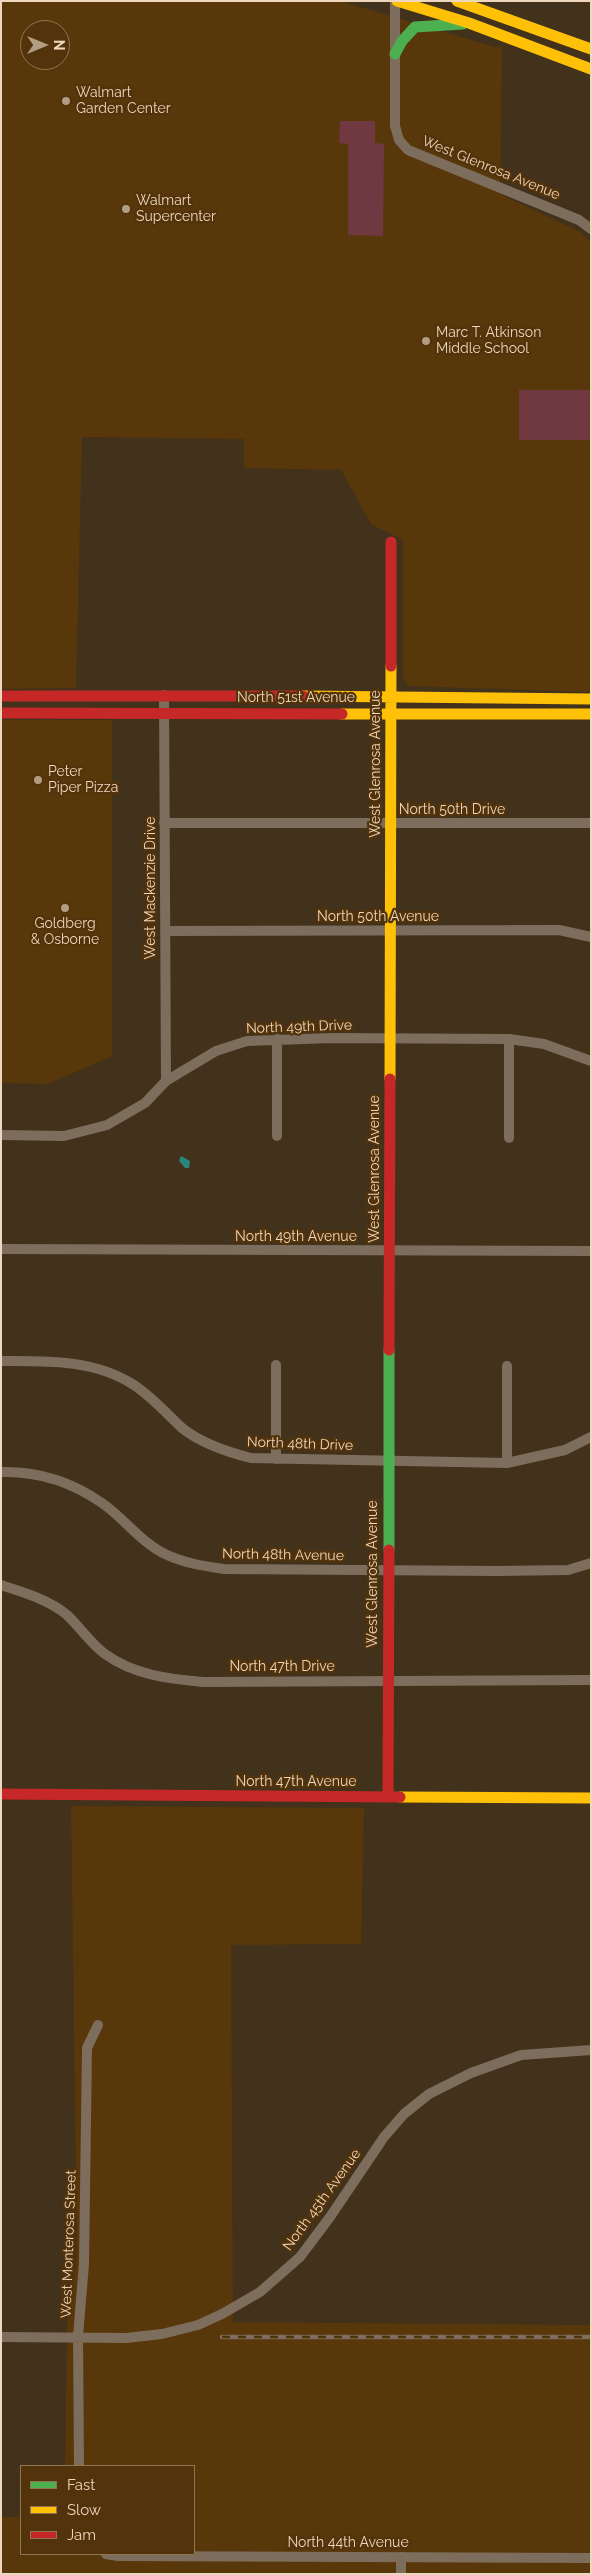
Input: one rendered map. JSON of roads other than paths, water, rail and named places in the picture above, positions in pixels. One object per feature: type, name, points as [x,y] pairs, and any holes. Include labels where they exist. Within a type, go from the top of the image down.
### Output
[{"type":"street","points":[[396,1],[469,23],[591,69]]},
{"type":"street","name":"West Glenrosa Avenue","points":[[396,1],[395,126],[399,140],[408,150],[579,220],[591,229]]},
{"type":"street","points":[[457,1],[591,50]]},
{"type":"street","points":[[395,54],[401,39],[412,26],[422,23],[445,26],[469,23]]},
{"type":"street","name":"West Glenrosa Avenue","points":[[388,1797],[391,542]]},
{"type":"street","name":"West Mackenzie Drive","points":[[164,695],[166,1081]]},
{"type":"street","name":"North 51st Avenue","points":[[1,696],[391,696],[591,700]]},
{"type":"street","name":"North 51st Avenue","points":[[1,713],[591,714]]},
{"type":"street","name":"North 50th Drive","points":[[164,823],[591,823]]},
{"type":"street","name":"North 50th Avenue","points":[[165,931],[390,932],[560,930],[591,937]]},
{"type":"street","points":[[277,1039],[277,1136]]},
{"type":"street","name":"North 49th Drive","points":[[1,1135],[64,1136],[107,1125],[145,1103],[166,1081],[216,1051],[247,1041],[277,1039],[509,1039],[544,1044],[591,1061]]},
{"type":"street","points":[[509,1039],[509,1138]]},
{"type":"street","name":"North 49th Avenue","points":[[1,1249],[591,1251]]},
{"type":"street","name":"North 48th Drive","points":[[1,1361],[76,1364],[108,1372],[133,1384],[157,1403],[184,1429],[217,1448],[251,1458],[506,1463],[565,1450],[591,1437]]},
{"type":"street","points":[[276,1365],[276,1459]]},
{"type":"street","points":[[506,1463],[507,1366]]},
{"type":"street","name":"North 48th Avenue","points":[[1,1472],[23,1471],[52,1477],[102,1503],[132,1530],[163,1553],[192,1565],[224,1569],[388,1571],[568,1570],[591,1563]]},
{"type":"street","name":"North 47th Drive","points":[[1,1585],[28,1593],[66,1614],[104,1653],[131,1668],[163,1679],[203,1682],[591,1680]]},
{"type":"street","name":"North 47th Avenue","points":[[1,1794],[591,1798]]},
{"type":"street","name":"West Monterosa Street","points":[[79,2465],[78,2336],[84,2264],[87,2048],[98,2025]]},
{"type":"street","name":"North 45th Avenue","points":[[1,2337],[78,2336],[126,2338],[162,2334],[198,2325],[236,2306],[274,2281],[300,2256],[330,2217],[384,2137],[404,2114],[429,2094],[471,2073],[521,2055],[591,2050]]},
{"type":"street","name":"North 44th Avenue","points":[[112,2555],[591,2558]]},
{"type":"street","points":[[401,2557],[401,2574]]},
{"type":"water","points":[[181,1156],[190,1161],[189,1168],[185,1168],[179,1161]]},
{"type":"railway","points":[[222,2337],[591,2337]]},
{"type":"place","name":"Walmart Garden Center","points":[[66,101]]},
{"type":"place","name":"Walmart Supercenter","points":[[126,209]]},
{"type":"place","name":"Marc T. Atkinson Middle School","points":[[426,341]]},
{"type":"place","name":"Peter Piper Pizza","points":[[38,780]]},
{"type":"place","name":"Goldberg & Osborne","points":[[65,908]]}]
